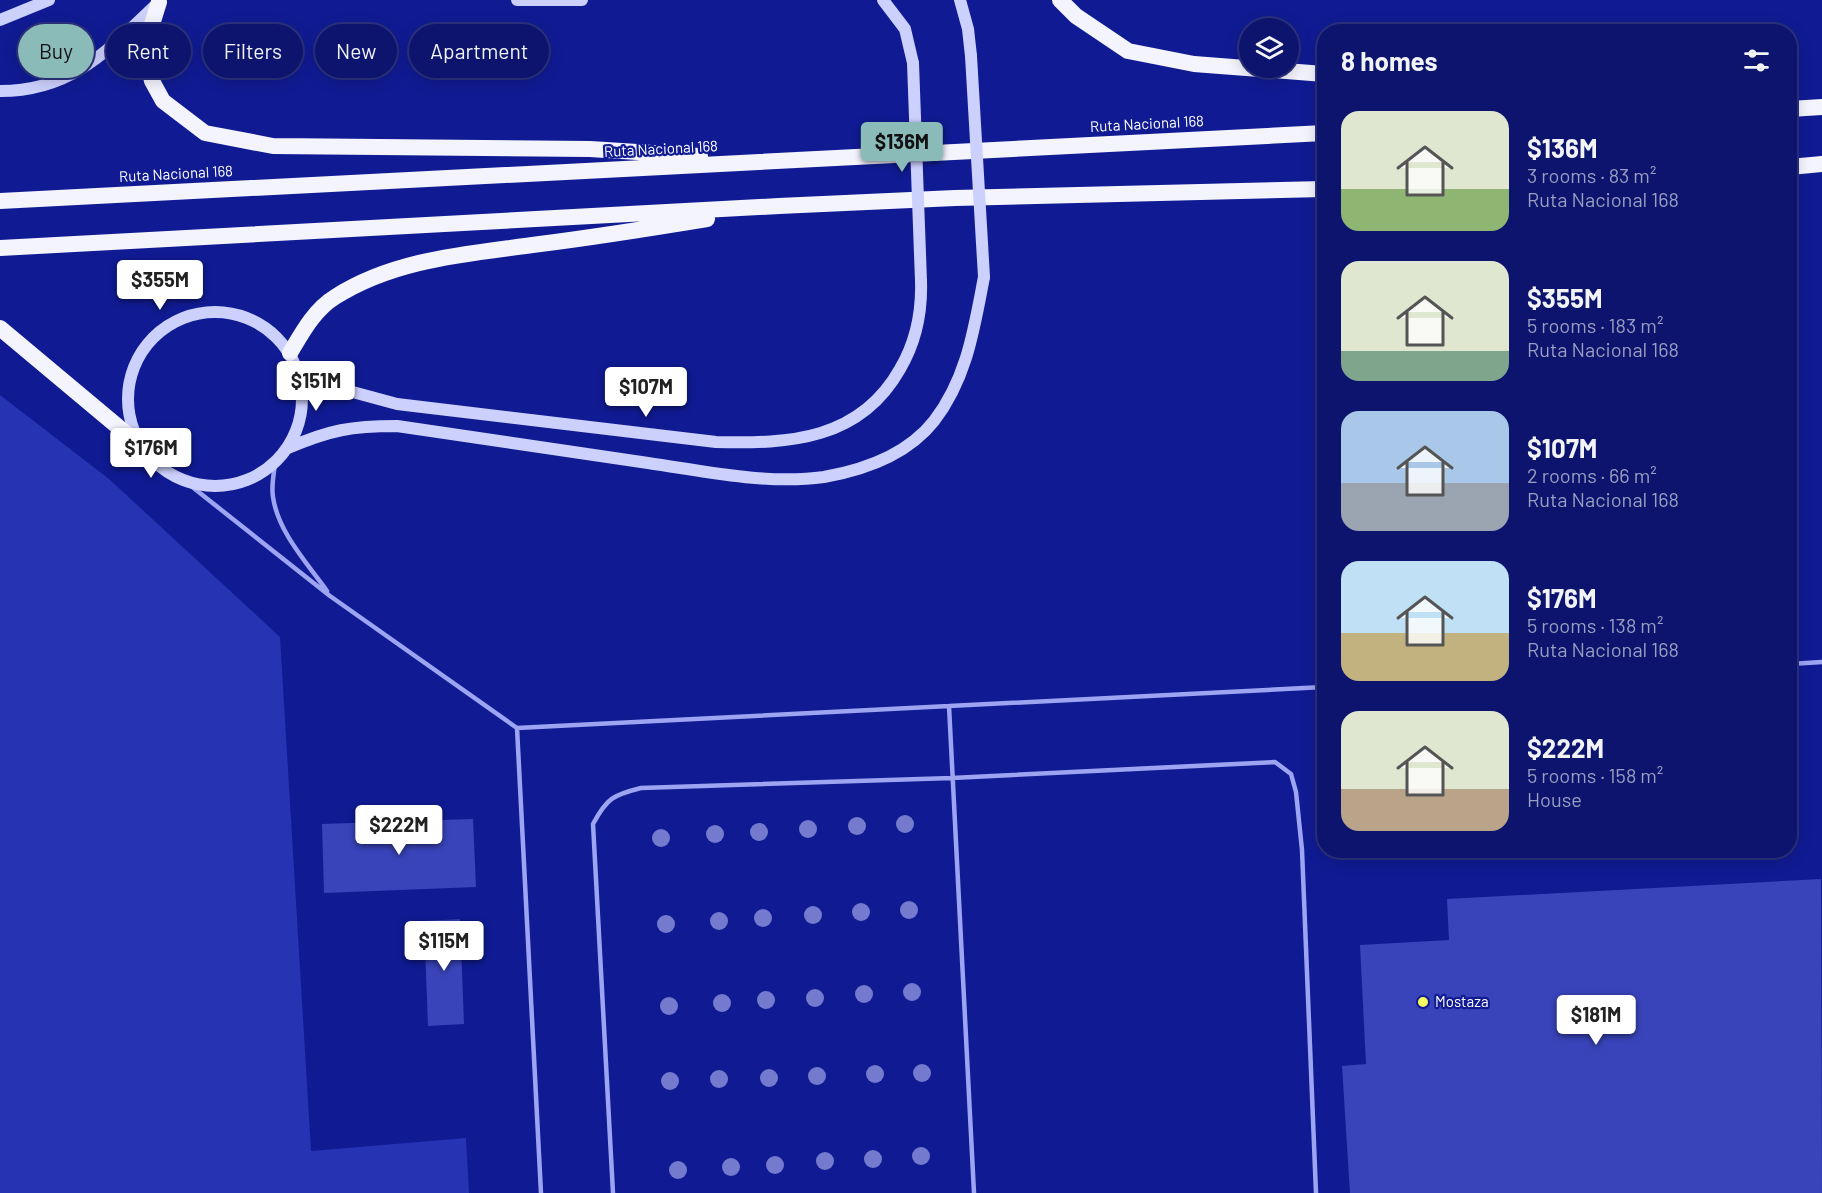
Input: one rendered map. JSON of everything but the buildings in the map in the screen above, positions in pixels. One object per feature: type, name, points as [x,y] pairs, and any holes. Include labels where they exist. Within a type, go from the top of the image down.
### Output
[{"type":"highway","points":[[1060,0],[1076,16],[1128,51],[1194,64],[1317,73]]},
{"type":"highway","points":[[160,1],[148,37],[146,55],[152,81],[163,101],[205,133],[273,146],[590,149],[775,161]]},
{"type":"highway","points":[[1797,109],[1822,107]]},
{"type":"highway","name":"Ruta Nacional 168","points":[[0,201],[1317,133]]},
{"type":"highway","points":[[1797,167],[1822,165]]},
{"type":"highway","points":[[0,248],[955,198],[1317,189]]},
{"type":"highway","points":[[290,353],[309,321],[333,297],[377,275],[433,259],[633,232],[779,206]]},
{"type":"highway","points":[[0,328],[141,446]]},
{"type":"main road","points":[[0,20],[49,0]]},
{"type":"main road","points":[[517,0],[582,0]]},
{"type":"main road","points":[[298,370],[349,391],[397,404],[716,442],[752,443],[790,440],[838,428],[863,414],[880,399],[908,356],[922,301],[913,63],[905,29],[884,0]]},
{"type":"main road","points":[[288,448],[325,433],[361,426],[397,426],[715,473],[773,478],[823,477],[874,464],[911,443],[934,421],[961,378],[974,331],[984,277],[971,56],[968,29],[960,0]]},
{"type":"main road","points":[[0,91],[21,91],[62,79],[96,61],[160,1]]},
{"type":"main road","points":[[201,312],[235,314],[267,328],[290,353],[298,370],[302,393],[301,419],[288,448],[275,463],[239,482],[213,484],[186,482],[161,468],[141,446],[128,414],[129,380],[143,348],[168,324],[201,312]]},
{"type":"lane","points":[[275,463],[272,495],[276,512],[284,530],[330,596]]},
{"type":"lane","points":[[186,482],[330,596],[517,728],[1317,687]]},
{"type":"lane","points":[[1797,664],[1822,662]]},
{"type":"lane","points":[[950,706],[974,1193]]},
{"type":"lane","points":[[517,728],[541,1193]]},
{"type":"lane","points":[[613,1193],[593,824],[603,806],[614,795],[641,788],[952,778],[1275,762],[1291,774],[1296,792],[1302,850],[1316,1193]]},
{"type":"shaded area","points":[[0,395],[109,479],[280,637],[311,1151],[466,1138],[469,1193],[0,1193]]},
{"type":"place","name":"Mostaza","points":[[1423,1002]]}]
